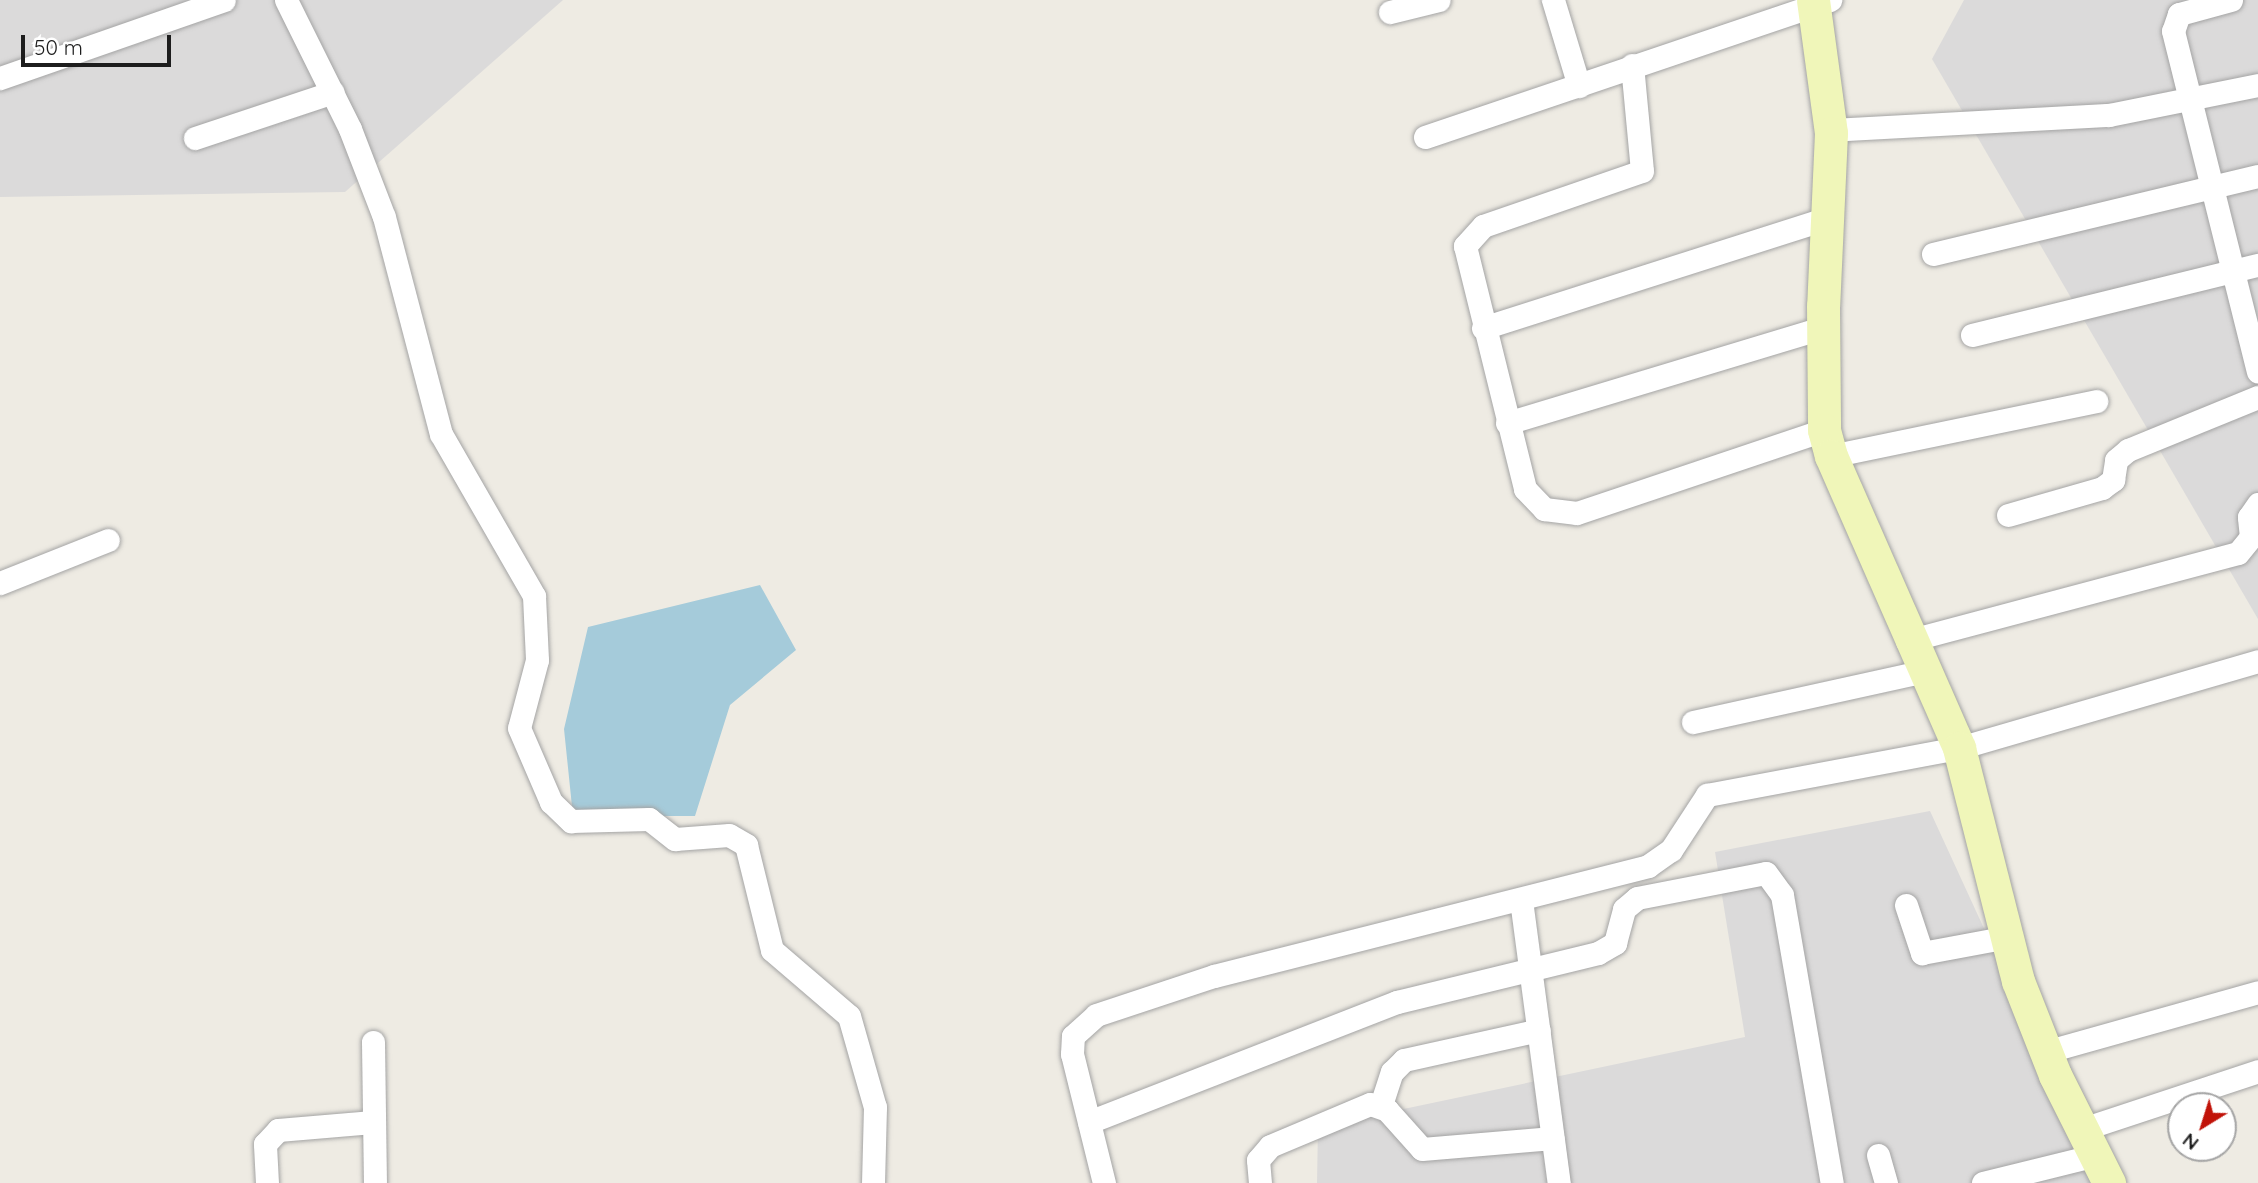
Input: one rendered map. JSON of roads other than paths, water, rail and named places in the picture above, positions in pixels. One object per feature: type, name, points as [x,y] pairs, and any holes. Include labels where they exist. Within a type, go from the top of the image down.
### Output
[{"type":"street","points":[[0,78],[224,0]]},
{"type":"street","points":[[286,0],[333,92],[384,217],[441,434],[534,596],[537,660],[519,728],[551,802],[571,821],[649,819],[675,839],[729,835],[746,845],[772,950],[849,1016],[875,1107],[873,1183]]},
{"type":"street","points":[[1390,12],[1439,0]]},
{"type":"street","points":[[1553,0],[1579,86]]},
{"type":"street","points":[[2231,0],[2189,9],[2174,22],[2216,186],[2233,271],[2258,372]]},
{"type":"street","points":[[1424,137],[1579,86],[1632,65],[1819,1],[1830,130],[1824,327],[1827,443],[1921,672],[1959,748],[2003,938],[2045,1052],[2094,1156]]},
{"type":"street","points":[[1632,65],[1642,171],[1471,233],[1465,259],[1525,489],[1544,509],[1561,514],[1827,443],[2096,401]]},
{"type":"street","points":[[1830,130],[2109,116],[2258,85]]},
{"type":"street","points":[[195,138],[333,92]]},
{"type":"street","points":[[1933,254],[2258,176]]},
{"type":"street","points":[[1483,328],[1827,218]]},
{"type":"street","points":[[1972,335],[2258,265]]},
{"type":"street","points":[[1507,423],[1824,327]]},
{"type":"street","points":[[2008,516],[2102,488],[2113,480],[2116,460],[2128,450],[2258,397]]},
{"type":"street","points":[[1908,641],[2238,553],[2251,537],[2249,517],[2258,504]]},
{"type":"street","points":[[0,583],[108,540]]},
{"type":"street","points":[[1104,1183],[1072,1055],[1073,1036],[1096,1015],[1214,976],[1521,900],[1661,858],[1707,795],[1959,748],[2258,661]]},
{"type":"street","points":[[1693,722],[1921,672]]},
{"type":"street","points":[[1089,1122],[1397,1002],[1608,948],[1621,934],[1624,909],[1637,898],[1751,872],[1775,878],[1832,1183]]},
{"type":"street","points":[[1521,900],[1559,1183]]},
{"type":"street","points":[[1906,905],[1922,953],[2003,938]]},
{"type":"street","points":[[2045,1052],[2258,992]]},
{"type":"street","points":[[1381,1105],[1392,1072],[1404,1060],[1539,1030]]},
{"type":"street","points":[[373,1042],[375,1183]]},
{"type":"street","points":[[1983,1183],[2094,1156],[2258,1071]]},
{"type":"street","points":[[1381,1105],[1422,1149],[1553,1138]]},
{"type":"street","points":[[1260,1183],[1258,1160],[1270,1146],[1381,1105]]},
{"type":"street","points":[[267,1183],[265,1144],[278,1130],[373,1122]]},
{"type":"street","points":[[1878,1155],[1886,1183]]},
{"type":"water","points":[[760,585],[796,650],[730,705],[695,816],[573,816],[564,729],[588,627]]}]
